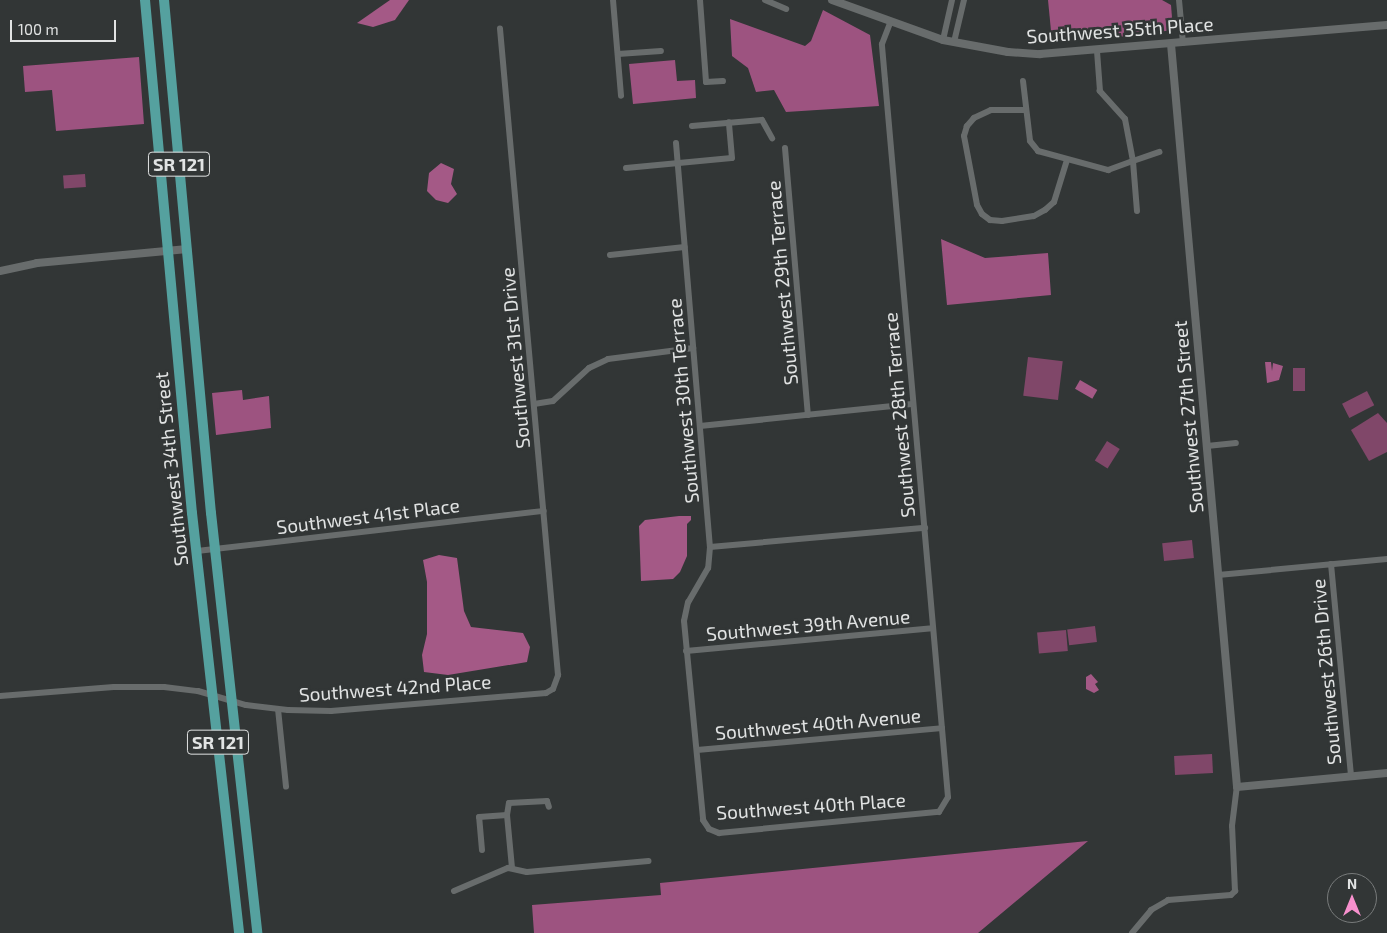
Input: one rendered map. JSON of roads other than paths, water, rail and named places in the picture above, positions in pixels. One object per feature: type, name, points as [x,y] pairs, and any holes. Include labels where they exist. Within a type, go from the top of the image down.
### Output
[{"type":"main road","name":"Southwest 34th Street","points":[[145,0],[197,551],[238,933]]},
{"type":"main road","name":"Southwest 34th Street","points":[[162,1],[216,549],[257,933]]},
{"type":"street","points":[[614,0],[621,96]]},
{"type":"street","points":[[700,0],[706,82],[723,81]]},
{"type":"street","points":[[765,0],[786,9]]},
{"type":"street","name":"Southwest 35th Place","points":[[832,0],[890,23],[943,40],[1008,52],[1097,51],[1387,25]]},
{"type":"street","points":[[943,40],[952,0]]},
{"type":"street","points":[[954,42],[964,0]]},
{"type":"street","points":[[1179,0],[1183,43]]},
{"type":"street","name":"Southwest 28th Terrace","points":[[890,23],[882,44],[912,404],[925,528],[932,628],[948,797],[945,806]]},
{"type":"street","name":"Southwest 31st Drive","points":[[500,29],[544,511],[558,675],[556,684]]},
{"type":"street","name":"Southwest 27th Street","points":[[1171,44],[1237,786]]},
{"type":"street","points":[[618,54],[661,50]]},
{"type":"street","points":[[1097,51],[1100,92],[1125,119],[1133,161],[1137,211]]},
{"type":"street","points":[[1023,81],[1030,140],[1038,151],[1108,170],[1159,152]]},
{"type":"street","points":[[1025,110],[991,110],[974,118],[967,126],[964,136],[977,205],[982,214],[990,220],[1002,221],[1034,216],[1046,210],[1054,202],[1067,160]]},
{"type":"street","points":[[692,126],[762,120],[772,138]]},
{"type":"street","points":[[626,168],[678,165],[732,158],[728,122]]},
{"type":"street","name":"Southwest 30th Terrace","points":[[676,142],[710,547],[708,568],[688,602],[684,620],[686,651]]},
{"type":"street","name":"Southwest 29th Terrace","points":[[785,148],[808,415]]},
{"type":"street","points":[[610,254],[685,247]]},
{"type":"street","points":[[0,272],[37,263],[187,249]]},
{"type":"street","points":[[534,404],[553,401],[589,368],[608,359],[693,348]]},
{"type":"street","points":[[700,426],[912,404]]},
{"type":"street","points":[[1206,446],[1236,443]]},
{"type":"street","name":"Southwest 41st Place","points":[[197,551],[544,511]]},
{"type":"street","points":[[710,547],[925,528]]},
{"type":"street","points":[[1218,575],[1387,559]]},
{"type":"street","name":"Southwest 26th Drive","points":[[1332,564],[1351,776]]},
{"type":"street","name":"Southwest 39th Avenue","points":[[686,651],[932,628]]},
{"type":"street","name":"Southwest 40th Place","points":[[686,651],[703,820],[714,832],[931,814],[945,806]]},
{"type":"street","name":"Southwest 42nd Place","points":[[0,696],[134,686],[171,688],[278,709],[331,711],[546,693],[556,684]]},
{"type":"street","points":[[278,709],[286,787]]},
{"type":"street","name":"Southwest 40th Avenue","points":[[697,750],[942,728]]},
{"type":"street","points":[[1132,933],[1151,910],[1168,900],[1230,895],[1235,891],[1232,826],[1237,786],[1387,773]]},
{"type":"street","points":[[512,868],[507,815],[509,804],[547,801],[549,808]]},
{"type":"street","points":[[482,850],[479,817],[507,815]]},
{"type":"street","points":[[454,891],[489,873],[512,868],[527,872],[649,861]]}]
